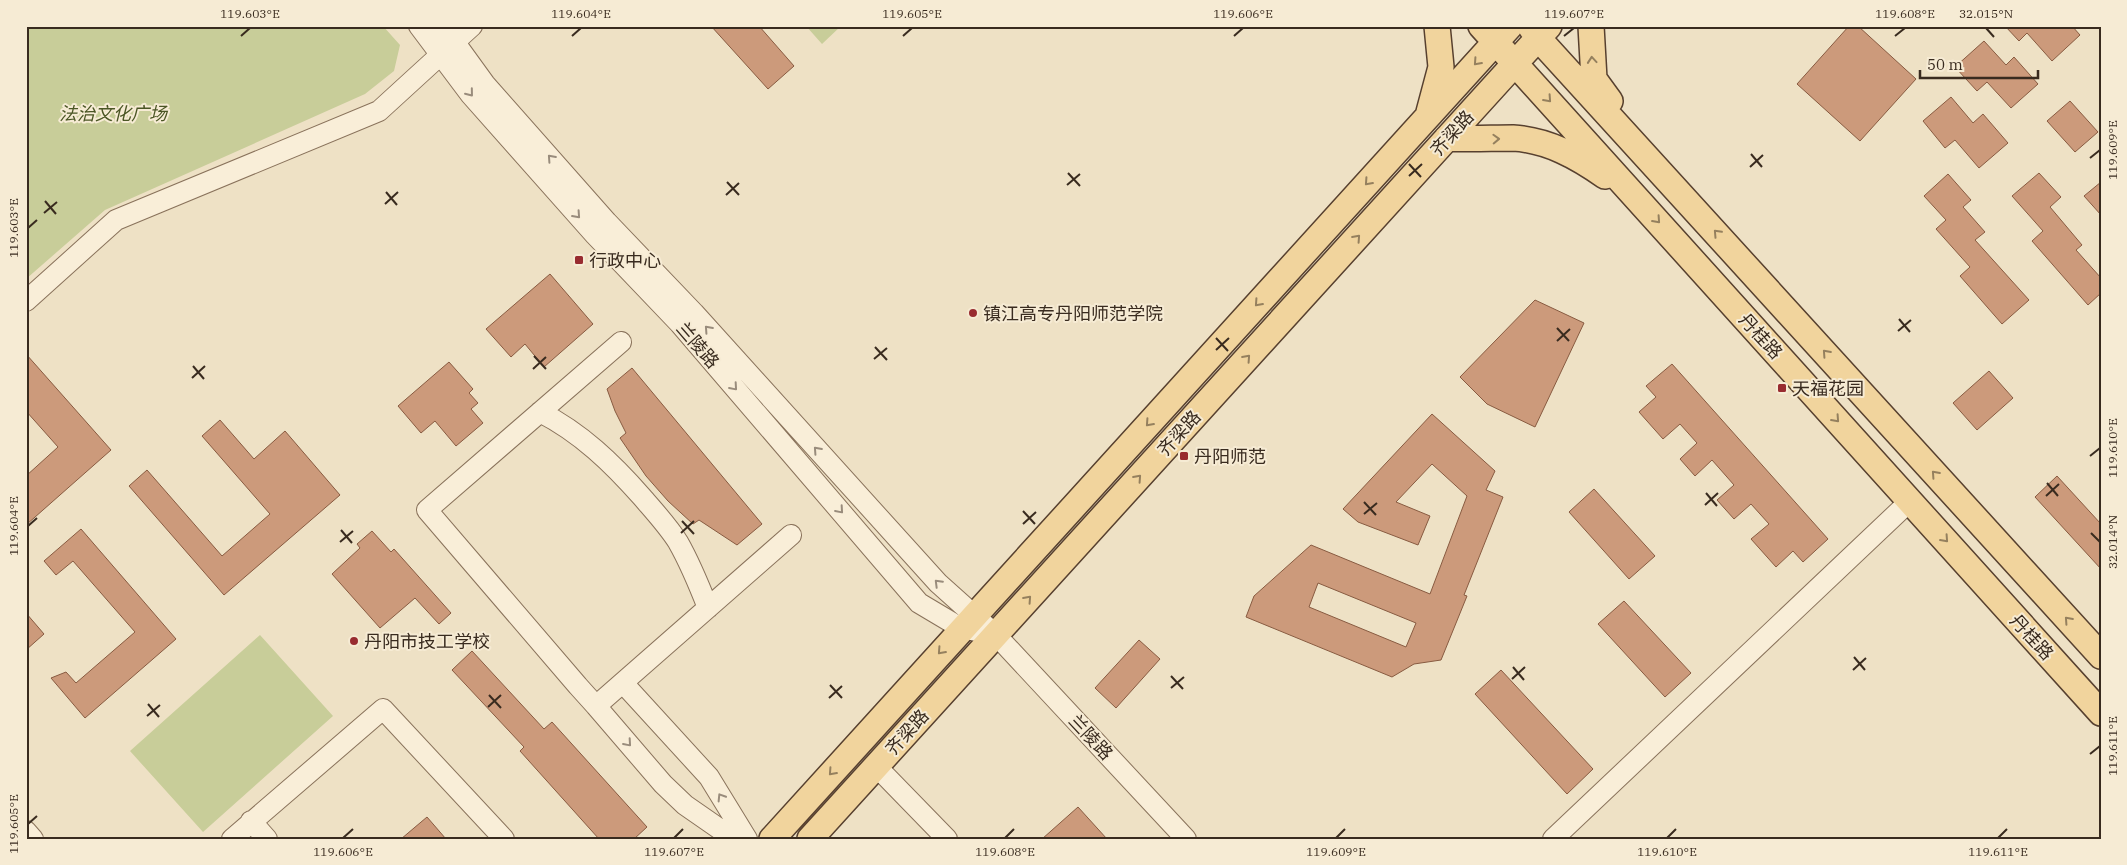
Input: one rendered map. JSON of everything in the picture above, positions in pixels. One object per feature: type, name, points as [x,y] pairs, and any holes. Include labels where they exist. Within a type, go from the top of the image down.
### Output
[{"type":"main road","points":[[1429,115],[1441,67],[1437,26]]},
{"type":"main road","points":[[1592,26],[1594,79],[1663,174]]},
{"type":"main road","name":"齐梁路","points":[[810,839],[1516,63],[1539,30]]},
{"type":"main road","name":"丹桂路","points":[[1539,30],[1663,174],[2101,656]]},
{"type":"main road","name":"齐梁路","points":[[772,839],[1429,115],[1495,31]]},
{"type":"main road","name":"丹桂路","points":[[1495,31],[1516,63],[2101,713]]},
{"type":"main road","points":[[1447,138],[1477,140],[1514,138],[1553,146],[1585,162],[1639,200]]},
{"type":"street","name":"兰陵路","points":[[419,26],[446,41],[607,222],[694,313],[938,583],[968,622]]},
{"type":"street","points":[[26,301],[116,220],[378,111],[446,41],[472,26]]},
{"type":"street","name":"兰陵路","points":[[446,41],[470,94],[595,235],[680,324],[920,603],[996,635],[1186,839]]},
{"type":"street","points":[[621,342],[427,510],[664,784],[685,805],[734,839]]},
{"type":"street","points":[[540,412],[566,426],[596,449],[622,474],[656,512],[676,540],[695,574],[708,608]]},
{"type":"street","points":[[1553,839],[1910,501]]},
{"type":"street","points":[[596,706],[791,535]]},
{"type":"street","points":[[623,683],[709,777],[747,839]]},
{"type":"street","points":[[232,839],[383,709],[504,839]]},
{"type":"street","points":[[876,766],[947,839]]},
{"type":"street","points":[[251,821],[267,839]]},
{"type":"street","points":[[26,831],[33,839]]},
{"type":"green space","name":"法治文化广场","points":[[26,26],[383,26],[400,45],[394,71],[365,94],[105,210],[26,279]]},
{"type":"green space","points":[[806,26],[841,26],[822,44]]},
{"type":"green space","points":[[260,635],[333,716],[203,832],[130,751]]},
{"type":"building","points":[[711,26],[759,26],[794,66],[768,89]]},
{"type":"building","points":[[1849,26],[1858,26],[1916,79],[1860,141],[1797,84]]},
{"type":"building","points":[[2005,26],[2072,26],[2080,35],[2052,61],[2027,33],[2019,41]]},
{"type":"building","points":[[1984,41],[2006,65],[2014,57],[2038,84],[2011,108],[1987,82],[1977,91],[1955,67]]},
{"type":"building","points":[[1951,97],[1973,123],[1983,114],[2008,143],[1979,168],[1955,140],[1945,148],[1923,121]]},
{"type":"building","points":[[2070,101],[2098,132],[2075,152],[2047,121]]},
{"type":"building","points":[[2039,173],[2061,197],[2050,207],[2082,245],[2076,250],[2101,278],[2101,293],[2088,305],[2032,241],[2043,231],[2012,196]]},
{"type":"building","points":[[1948,174],[1971,200],[1963,207],[1985,232],[1975,240],[2029,300],[2002,324],[1960,276],[1970,267],[1936,229],[1946,220],[1924,196]]},
{"type":"building","points":[[2101,182],[2101,215],[2084,196]]},
{"type":"building","points":[[550,274],[593,324],[544,367],[525,344],[511,357],[486,329]]},
{"type":"building","points":[[1535,300],[1584,323],[1535,427],[1487,404],[1460,377]]},
{"type":"building","points":[[26,354],[111,450],[26,525],[26,476],[58,447],[26,411]]},
{"type":"building","points":[[449,362],[473,389],[469,393],[478,403],[471,409],[483,423],[456,446],[435,421],[421,433],[398,406]]},
{"type":"building","points":[[1672,364],[1828,539],[1803,562],[1793,551],[1776,567],[1751,539],[1769,524],[1751,504],[1734,519],[1717,500],[1734,485],[1712,460],[1695,476],[1680,459],[1697,443],[1680,424],[1663,439],[1639,412],[1656,397],[1646,386]]},
{"type":"building","points":[[632,368],[762,524],[737,545],[699,520],[693,524],[668,501],[646,476],[620,438],[626,433],[607,389]]},
{"type":"building","points":[[1989,371],[2013,398],[1977,430],[1953,403]]},
{"type":"building","points":[[1432,414],[1495,471],[1486,490],[1503,497],[1464,595],[1467,596],[1441,660],[1414,664],[1392,677],[1246,617],[1254,596],[1311,545],[1430,594],[1467,496],[1432,464],[1396,502],[1430,516],[1418,545],[1358,522],[1343,509]],"holes":[[[1318,583],[1416,623],[1406,647],[1309,607]]]},
{"type":"building","points":[[220,420],[254,459],[285,431],[340,495],[224,595],[129,486],[147,470],[222,556],[270,514],[202,436]]},
{"type":"building","points":[[2057,476],[2101,524],[2101,569],[2035,497]]},
{"type":"building","points":[[1594,489],[1655,556],[1629,579],[1569,512]]},
{"type":"building","points":[[81,529],[176,639],[85,718],[51,678],[66,672],[76,683],[135,632],[73,561],[56,575],[44,561]]},
{"type":"building","points":[[372,531],[391,552],[394,549],[451,613],[439,624],[415,598],[380,628],[332,574],[360,548],[357,544]]},
{"type":"building","points":[[1624,601],[1691,673],[1665,697],[1598,624]]},
{"type":"building","points":[[26,613],[44,634],[26,650]]},
{"type":"building","points":[[1139,640],[1160,659],[1116,708],[1095,688]]},
{"type":"building","points":[[472,651],[544,729],[552,722],[647,827],[634,839],[599,839],[520,751],[524,747],[452,670]]},
{"type":"building","points":[[1501,670],[1593,769],[1567,794],[1475,694]]},
{"type":"building","points":[[1078,807],[1107,839],[1042,839]]},
{"type":"building","points":[[427,817],[446,839],[401,839]]},
{"type":"place","name":"行政中心","points":[[579,260]]},
{"type":"place","name":"镇江高专丹阳师范学院","points":[[973,313]]},
{"type":"place","name":"天福花园","points":[[1782,388]]},
{"type":"place","name":"丹阳师范","points":[[1184,456]]},
{"type":"place","name":"丹阳市技工学校","points":[[354,641]]}]
